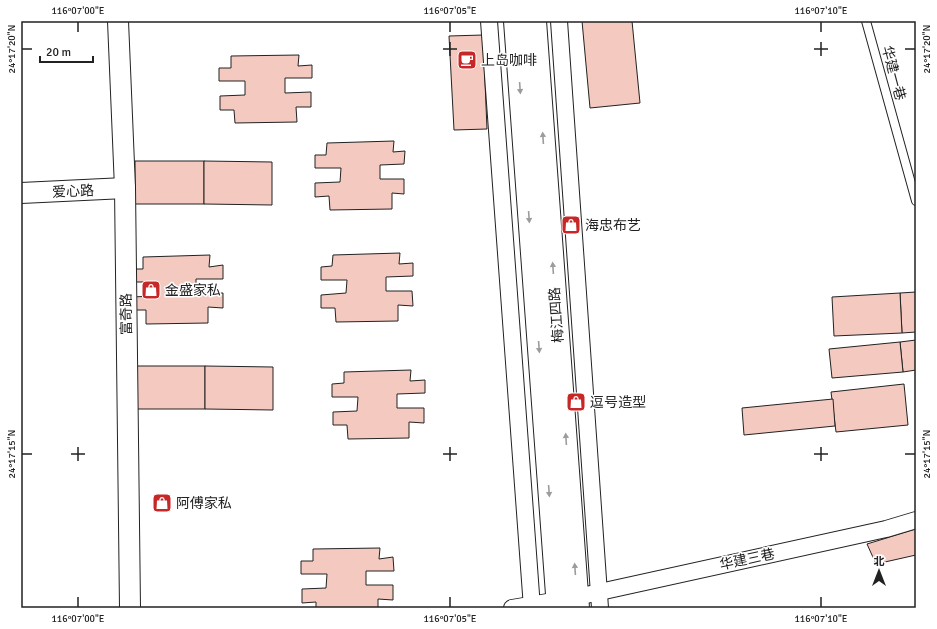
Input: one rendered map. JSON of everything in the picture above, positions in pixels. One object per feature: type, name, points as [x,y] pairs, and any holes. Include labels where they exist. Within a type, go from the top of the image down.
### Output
[{"type":"main road","name":"梅江四路","points":[[515,21],[558,608]]},
{"type":"main road","name":"梅江四路","points":[[535,21],[578,602]]},
{"type":"street","name":"富奇路","points":[[118,21],[125,188],[130,608]]},
{"type":"street","points":[[489,21],[532,608]]},
{"type":"street","points":[[558,21],[600,608]]},
{"type":"street","name":"爱心路","points":[[21,193],[125,188]]},
{"type":"street","name":"华建三巷","points":[[512,608],[578,602],[886,529],[916,520]]},
{"type":"lane","name":"华建一巷","points":[[866,21],[916,201]]},
{"type":"building","points":[[582,21],[632,21],[640,103],[590,108]]},
{"type":"building","name":"上岛咖啡","points":[[483,35],[487,129],[454,130],[449,36]]},
{"type":"building","points":[[299,55],[298,66],[312,65],[312,78],[285,78],[285,93],[311,92],[311,107],[296,107],[297,122],[235,123],[234,110],[220,110],[220,96],[245,95],[245,81],[219,81],[219,68],[231,68],[231,56]]},
{"type":"building","points":[[394,141],[393,152],[405,151],[404,164],[380,165],[380,179],[404,179],[404,194],[392,193],[392,209],[330,210],[329,196],[315,197],[315,183],[340,182],[341,168],[315,168],[315,155],[326,155],[327,143]]},
{"type":"building","points":[[135,161],[204,161],[204,204],[135,204]]},
{"type":"building","points":[[204,161],[272,162],[272,205],[204,204]]},
{"type":"building","points":[[400,253],[399,264],[413,263],[413,276],[386,277],[386,291],[412,291],[413,306],[398,305],[398,321],[336,322],[335,308],[321,308],[321,295],[346,293],[347,280],[321,280],[321,267],[332,266],[333,255]]},
{"type":"building","points":[[210,255],[209,267],[223,265],[223,279],[196,279],[196,293],[223,293],[223,308],[208,307],[208,323],[146,324],[146,310],[132,310],[131,297],[156,296],[157,282],[131,282],[131,269],[143,269],[143,257]]},
{"type":"building","points":[[916,292],[916,332],[902,333],[900,293]]},
{"type":"building","points":[[900,293],[902,333],[834,336],[832,297]]},
{"type":"building","points":[[916,340],[916,370],[903,372],[900,342]]},
{"type":"building","points":[[900,342],[903,372],[832,378],[829,349]]},
{"type":"building","points":[[136,366],[205,366],[205,409],[136,409]]},
{"type":"building","points":[[205,366],[273,367],[273,410],[205,409]]},
{"type":"building","points":[[411,370],[410,381],[425,380],[425,393],[397,394],[397,408],[424,408],[424,423],[409,422],[409,438],[348,439],[347,425],[333,425],[333,412],[357,411],[358,397],[332,397],[332,384],[344,383],[344,372]]},
{"type":"building","points":[[904,384],[908,425],[836,432],[831,392]]},
{"type":"building","points":[[833,399],[835,426],[744,435],[742,408]]},
{"type":"building","points":[[916,529],[916,555],[876,564],[867,544]]},
{"type":"building","points":[[380,548],[379,559],[393,557],[394,571],[366,571],[366,585],[393,585],[393,600],[378,599],[378,608],[316,608],[316,602],[302,603],[302,589],[326,588],[327,574],[301,574],[301,561],[313,561],[313,549]]},
{"type":"place","name":"上岛咖啡","points":[[467,60]]},
{"type":"place","name":"海忠布艺","points":[[571,225]]},
{"type":"place","name":"金盛家私","points":[[151,290]]},
{"type":"place","name":"逗号造型","points":[[576,402]]},
{"type":"place","name":"阿傅家私","points":[[162,503]]}]
